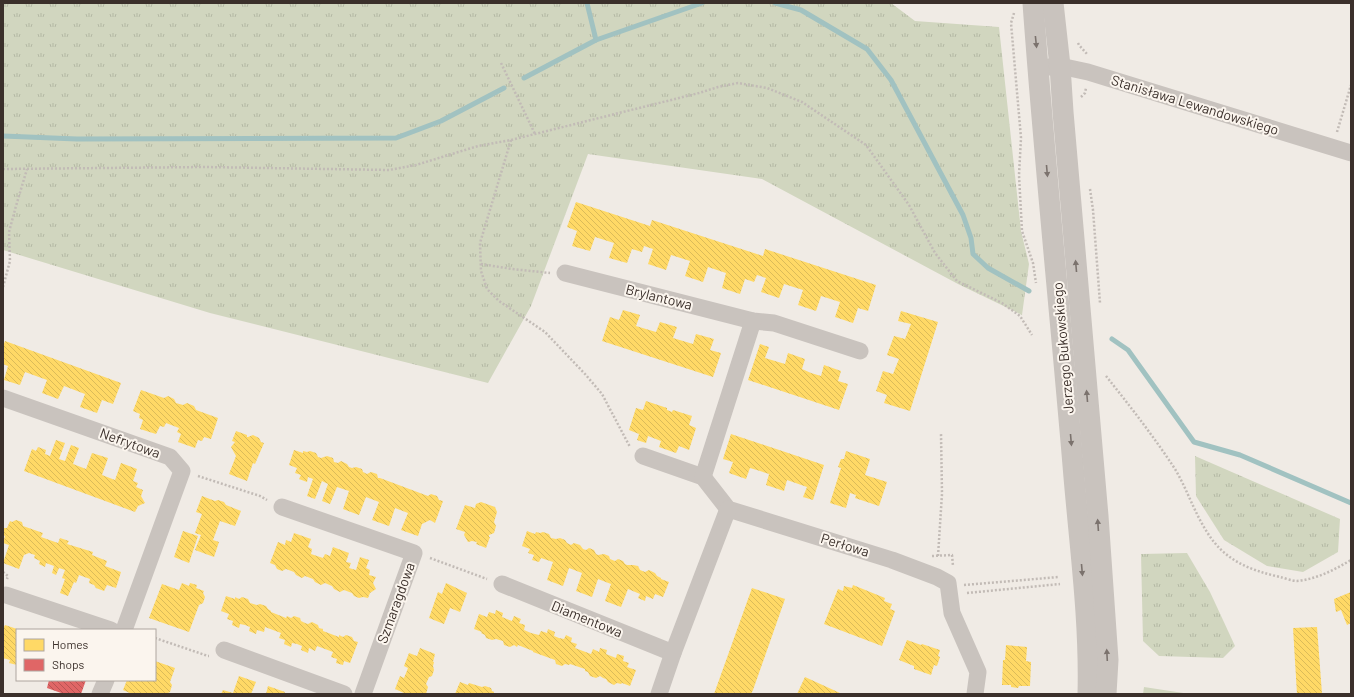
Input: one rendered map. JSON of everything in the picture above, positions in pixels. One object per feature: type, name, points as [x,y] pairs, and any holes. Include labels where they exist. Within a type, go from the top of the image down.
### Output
[{"type":"street","name":"Jerzego Bukowskiego","points":[[1053,3],[1060,66],[1063,120],[1098,516],[1108,660],[1106,694]]},
{"type":"street","name":"Jerzego Bukowskiego","points":[[1024,6],[1038,68],[1085,604],[1089,668],[1088,694]]},
{"type":"street","name":"Stanisława Lewandowskiego","points":[[1038,68],[1060,66],[1093,74],[1351,153]]},
{"type":"street","name":"Brylantowa","points":[[565,273],[753,321],[774,323],[860,352]]},
{"type":"street","points":[[703,477],[753,321]]},
{"type":"street","name":"Nefrytowa","points":[[3,398],[170,457],[182,471]]},
{"type":"street","points":[[643,456],[703,477],[728,509],[673,653],[659,694]]},
{"type":"street","points":[[124,629],[182,471]]},
{"type":"street","name":"Szmaragdowa","points":[[282,507],[414,553],[363,694]]},
{"type":"street","name":"Perłowa","points":[[728,509],[892,560],[937,577],[948,583],[952,613],[978,672],[975,694]]},
{"type":"street","name":"Diamentowa","points":[[502,584],[673,653]]},
{"type":"street","points":[[6,595],[108,629]]},
{"type":"street","points":[[224,650],[344,694]]},
{"type":"street","points":[[100,694],[106,681]]},
{"type":"path","points":[[1024,6],[1011,23],[1021,138],[1019,175],[1022,230],[1032,263],[1036,284]]},
{"type":"path","points":[[501,63],[535,134]]},
{"type":"path","points":[[3,169],[205,167],[389,170],[416,165],[478,146],[511,140],[738,83],[767,88],[802,102],[866,145],[909,205],[935,253],[957,281],[1002,303],[1020,316],[1032,335]]},
{"type":"path","points":[[1333,147],[1351,85]]},
{"type":"path","points":[[511,140],[480,243],[481,271],[487,289],[499,301],[545,332],[550,337],[602,394],[632,449],[643,456]]},
{"type":"path","points":[[3,287],[10,261],[10,232],[27,169]]},
{"type":"path","points":[[481,264],[512,269],[565,273]]},
{"type":"path","points":[[1106,376],[1138,415],[1176,471],[1207,532],[1219,547],[1240,564],[1260,573],[1296,581],[1314,578],[1334,570],[1351,560]]},
{"type":"path","points":[[937,577],[942,494],[941,434]]},
{"type":"path","points":[[182,471],[260,496],[282,507]]},
{"type":"path","points":[[414,553],[502,584]]},
{"type":"path","points":[[3,572],[8,576]]},
{"type":"path","points":[[949,594],[1060,584]]},
{"type":"path","points":[[156,638],[208,656],[224,650]]},
{"type":"green space","points":[[3,3],[891,3],[915,21],[999,27],[1021,231],[1029,264],[1022,315],[958,284],[762,179],[588,154],[531,306],[488,383],[210,313],[3,250]]},
{"type":"green space","points":[[1195,456],[1340,519],[1338,552],[1303,572],[1267,566],[1224,540],[1196,496]]},
{"type":"green space","points":[[1187,553],[1210,592],[1235,646],[1223,658],[1159,656],[1143,641],[1141,554]]},
{"type":"green space","points":[[1144,687],[1190,694],[1143,694]]},
{"type":"building: Homes","points":[[576,202],[650,226],[652,220],[763,256],[765,249],[876,285],[868,311],[858,308],[853,323],[835,317],[840,302],[821,296],[816,311],[798,305],[803,290],[784,284],[779,298],[761,292],[766,278],[757,275],[754,282],[745,279],[740,294],[722,288],[726,273],[708,267],[703,282],[685,276],[690,261],[671,255],[666,270],[648,264],[653,249],[644,246],[642,252],[632,249],[627,263],[609,258],[614,243],[595,237],[590,251],[572,246],[577,231],[567,227]]},
{"type":"building: Homes","points":[[623,310],[640,315],[636,326],[656,332],[660,322],[677,327],[673,338],[693,344],[696,334],[714,339],[710,350],[721,353],[713,377],[602,341],[610,317],[619,320]]},
{"type":"building: Homes","points":[[901,311],[938,322],[910,411],[884,403],[887,395],[876,391],[883,371],[893,374],[899,359],[887,355],[894,336],[905,339],[911,324],[898,321]]},
{"type":"building: Homes","points":[[5,341],[121,383],[113,404],[102,400],[97,413],[80,407],[85,394],[64,386],[58,399],[42,393],[47,380],[25,372],[20,385],[4,380],[8,366],[3,364],[3,346]]},
{"type":"building: Homes","points":[[760,344],[769,347],[765,358],[785,364],[788,353],[805,359],[802,369],[811,373],[821,376],[824,365],[841,371],[838,381],[848,384],[839,410],[748,380]]},
{"type":"building: Homes","points":[[141,390],[164,398],[168,396],[174,399],[176,403],[183,405],[187,403],[194,406],[196,410],[218,418],[211,439],[204,437],[202,441],[198,440],[195,448],[178,442],[181,434],[177,432],[179,428],[166,423],[164,427],[160,426],[156,434],[140,429],[143,420],[139,418],[140,414],[133,411]]},
{"type":"building: Homes","points":[[646,401],[667,408],[667,410],[672,412],[673,410],[692,416],[689,425],[696,428],[689,450],[679,446],[676,453],[659,447],[661,441],[648,436],[646,443],[637,440],[639,434],[629,430],[636,408],[643,410]]},
{"type":"building: Homes","points":[[236,431],[247,435],[247,437],[253,435],[264,443],[255,464],[253,463],[247,481],[229,474],[236,456],[231,447],[235,442],[232,441]]},
{"type":"building: Homes","points":[[731,434],[824,465],[813,500],[803,497],[807,487],[787,480],[784,491],[766,485],[769,474],[760,471],[750,468],[746,479],[729,473],[733,462],[723,459]]},
{"type":"building: Homes","points":[[56,440],[65,443],[59,459],[65,461],[71,445],[79,448],[73,464],[86,469],[92,453],[108,458],[102,475],[115,480],[121,463],[137,469],[133,481],[138,483],[136,487],[143,490],[141,496],[145,503],[138,506],[135,512],[24,471],[32,449],[36,451],[38,447],[46,450],[45,454],[50,456]]},
{"type":"building: Homes","points":[[294,450],[303,453],[303,451],[310,451],[316,453],[318,457],[321,458],[327,456],[333,458],[334,462],[338,463],[341,461],[349,467],[362,469],[363,472],[367,474],[371,472],[377,474],[378,478],[428,496],[431,494],[437,496],[439,500],[443,501],[435,523],[430,520],[422,524],[418,536],[401,530],[408,513],[395,508],[389,526],[372,520],[379,502],[366,497],[359,515],[343,509],[349,491],[337,487],[330,504],[322,501],[328,484],[322,481],[315,499],[307,496],[313,479],[308,477],[307,482],[299,479],[301,475],[295,473],[297,468],[289,465]]},
{"type":"building: Homes","points":[[846,451],[870,459],[865,475],[887,482],[879,506],[855,498],[856,495],[850,493],[846,508],[830,503],[841,468],[838,467],[841,459],[844,459]]},
{"type":"building: Homes","points":[[202,496],[215,501],[218,500],[224,502],[226,505],[241,511],[235,526],[220,521],[213,540],[219,542],[214,557],[195,550],[201,535],[195,533],[202,514],[196,512]]},
{"type":"building: Homes","points":[[481,502],[495,507],[497,512],[494,522],[496,526],[494,533],[489,535],[490,537],[486,548],[476,544],[477,542],[468,542],[464,535],[465,532],[456,529],[465,505],[475,508],[476,504]]},
{"type":"building: Homes","points":[[16,520],[22,522],[23,526],[43,533],[41,537],[58,543],[60,538],[69,541],[67,544],[93,552],[92,555],[107,561],[105,566],[121,572],[116,588],[107,585],[104,591],[89,583],[90,579],[79,575],[68,596],[60,593],[65,579],[62,578],[65,570],[59,568],[56,575],[52,573],[54,566],[46,563],[45,567],[39,564],[40,561],[34,558],[35,555],[29,553],[24,555],[19,569],[3,563],[9,545],[3,543],[5,536],[3,535],[3,530],[4,528],[7,528],[10,521],[12,522]]},
{"type":"building: Homes","points":[[183,531],[198,536],[189,563],[174,557]]},
{"type":"building: Homes","points":[[527,531],[535,534],[536,532],[543,532],[549,534],[551,538],[560,538],[571,545],[574,543],[580,545],[583,549],[586,550],[589,548],[594,550],[598,555],[604,554],[615,561],[618,559],[627,565],[638,566],[640,570],[645,572],[649,570],[661,579],[669,582],[663,597],[655,594],[653,599],[646,596],[645,601],[638,598],[640,594],[628,589],[621,607],[605,601],[611,584],[598,579],[592,597],[576,591],[582,573],[569,568],[563,586],[547,580],[553,562],[541,558],[539,562],[532,560],[534,555],[528,553],[530,549],[522,546]]},
{"type":"building: Homes","points":[[294,533],[311,539],[308,547],[312,549],[311,554],[323,558],[325,554],[330,556],[333,547],[349,553],[346,562],[351,563],[349,568],[356,570],[360,557],[369,560],[366,568],[370,570],[369,575],[376,577],[373,583],[376,589],[370,593],[368,598],[359,598],[344,590],[340,592],[325,583],[321,585],[313,579],[305,576],[302,578],[294,572],[286,569],[282,571],[277,569],[275,565],[270,563],[278,542],[285,545],[286,540],[291,542]]},
{"type":"building: Homes","points":[[182,583],[189,586],[190,583],[197,585],[196,588],[204,591],[203,593],[205,597],[203,603],[199,605],[189,632],[149,618],[162,584],[179,590]]},
{"type":"building: Homes","points":[[446,583],[467,593],[460,612],[450,608],[444,624],[429,618],[438,592],[442,594]]},
{"type":"building: Homes","points":[[853,585],[885,598],[884,601],[892,604],[890,609],[895,611],[882,646],[824,624],[838,589],[843,591],[844,586],[852,588]]},
{"type":"building: Homes","points":[[752,588],[785,599],[753,690],[751,694],[714,694]]},
{"type":"building: Homes","points":[[1351,592],[1351,623],[1347,625],[1341,610],[1336,612],[1334,599]]},
{"type":"building: Homes","points":[[226,596],[235,599],[235,597],[239,599],[242,597],[248,599],[250,603],[266,606],[271,612],[286,618],[287,616],[291,618],[294,616],[300,618],[301,621],[308,624],[312,622],[318,625],[319,628],[323,629],[323,631],[339,637],[339,635],[343,637],[346,635],[352,637],[354,641],[358,642],[350,663],[344,661],[343,665],[336,663],[337,659],[331,657],[333,652],[317,646],[315,651],[309,648],[308,653],[301,650],[302,646],[297,644],[292,643],[291,647],[284,644],[285,640],[279,638],[281,633],[265,627],[264,632],[257,630],[256,634],[249,631],[250,627],[245,625],[240,624],[239,628],[232,625],[233,621],[227,619],[229,614],[221,611]]},
{"type":"building: Homes","points":[[496,610],[503,613],[502,617],[512,621],[514,616],[521,619],[519,623],[525,625],[524,630],[531,633],[539,635],[541,631],[547,633],[548,629],[555,632],[554,636],[559,638],[564,639],[566,635],[572,638],[571,642],[577,644],[575,648],[591,654],[593,649],[599,652],[600,648],[607,650],[606,654],[616,658],[617,654],[624,656],[623,661],[629,663],[627,667],[636,670],[630,686],[622,683],[617,683],[614,685],[600,676],[596,678],[590,676],[585,669],[570,664],[565,664],[562,666],[556,664],[555,660],[518,645],[517,647],[514,645],[510,647],[504,645],[503,641],[486,638],[485,635],[481,633],[482,632],[474,629],[479,614],[487,617],[489,612],[495,614]]},
{"type":"building: Homes","points":[[5,625],[17,629],[16,665],[9,663],[10,660],[3,658],[3,629]]},
{"type":"building: Homes","points":[[1317,627],[1322,694],[1297,694],[1293,628]]},
{"type":"building: Homes","points":[[907,640],[940,650],[938,656],[940,657],[937,666],[934,665],[931,675],[914,669],[914,666],[899,660]]},
{"type":"building: Homes","points":[[1006,645],[1027,647],[1026,661],[1031,662],[1030,686],[1019,686],[1018,688],[1011,687],[1011,685],[1002,685],[1003,660],[1005,660]]},
{"type":"building: Homes","points":[[420,648],[435,654],[433,662],[434,670],[432,676],[429,677],[426,684],[428,687],[426,694],[403,694],[404,693],[395,689],[400,676],[404,678],[408,668],[404,666],[409,653],[417,656]]},
{"type":"building: Homes","points":[[156,661],[175,668],[170,682],[172,685],[170,692],[166,694],[132,694],[123,690],[127,681],[156,681]]},
{"type":"building: Homes","points":[[239,676],[256,682],[251,694],[221,694],[223,690],[233,693]]},
{"type":"building: Homes","points":[[805,677],[840,693],[840,694],[797,694]]},
{"type":"building: Homes","points":[[460,682],[468,685],[469,683],[491,688],[494,694],[455,694]]},
{"type":"building: Homes","points":[[268,686],[285,692],[284,694],[266,694]]},
{"type":"building: Shops","points":[[49,681],[86,681],[81,694],[64,694],[47,688]]},
{"type":"waterway","points":[[587,3],[596,40]]},
{"type":"waterway","points":[[524,78],[596,40],[702,3]]},
{"type":"waterway","points":[[775,3],[801,10],[867,49],[891,80],[963,215],[971,238],[973,254],[988,268],[1029,291]]},
{"type":"waterway","points":[[3,136],[77,139],[396,138],[441,121],[504,88]]},
{"type":"waterway","points":[[1112,339],[1128,350],[1194,442],[1240,455],[1351,503]]}]
